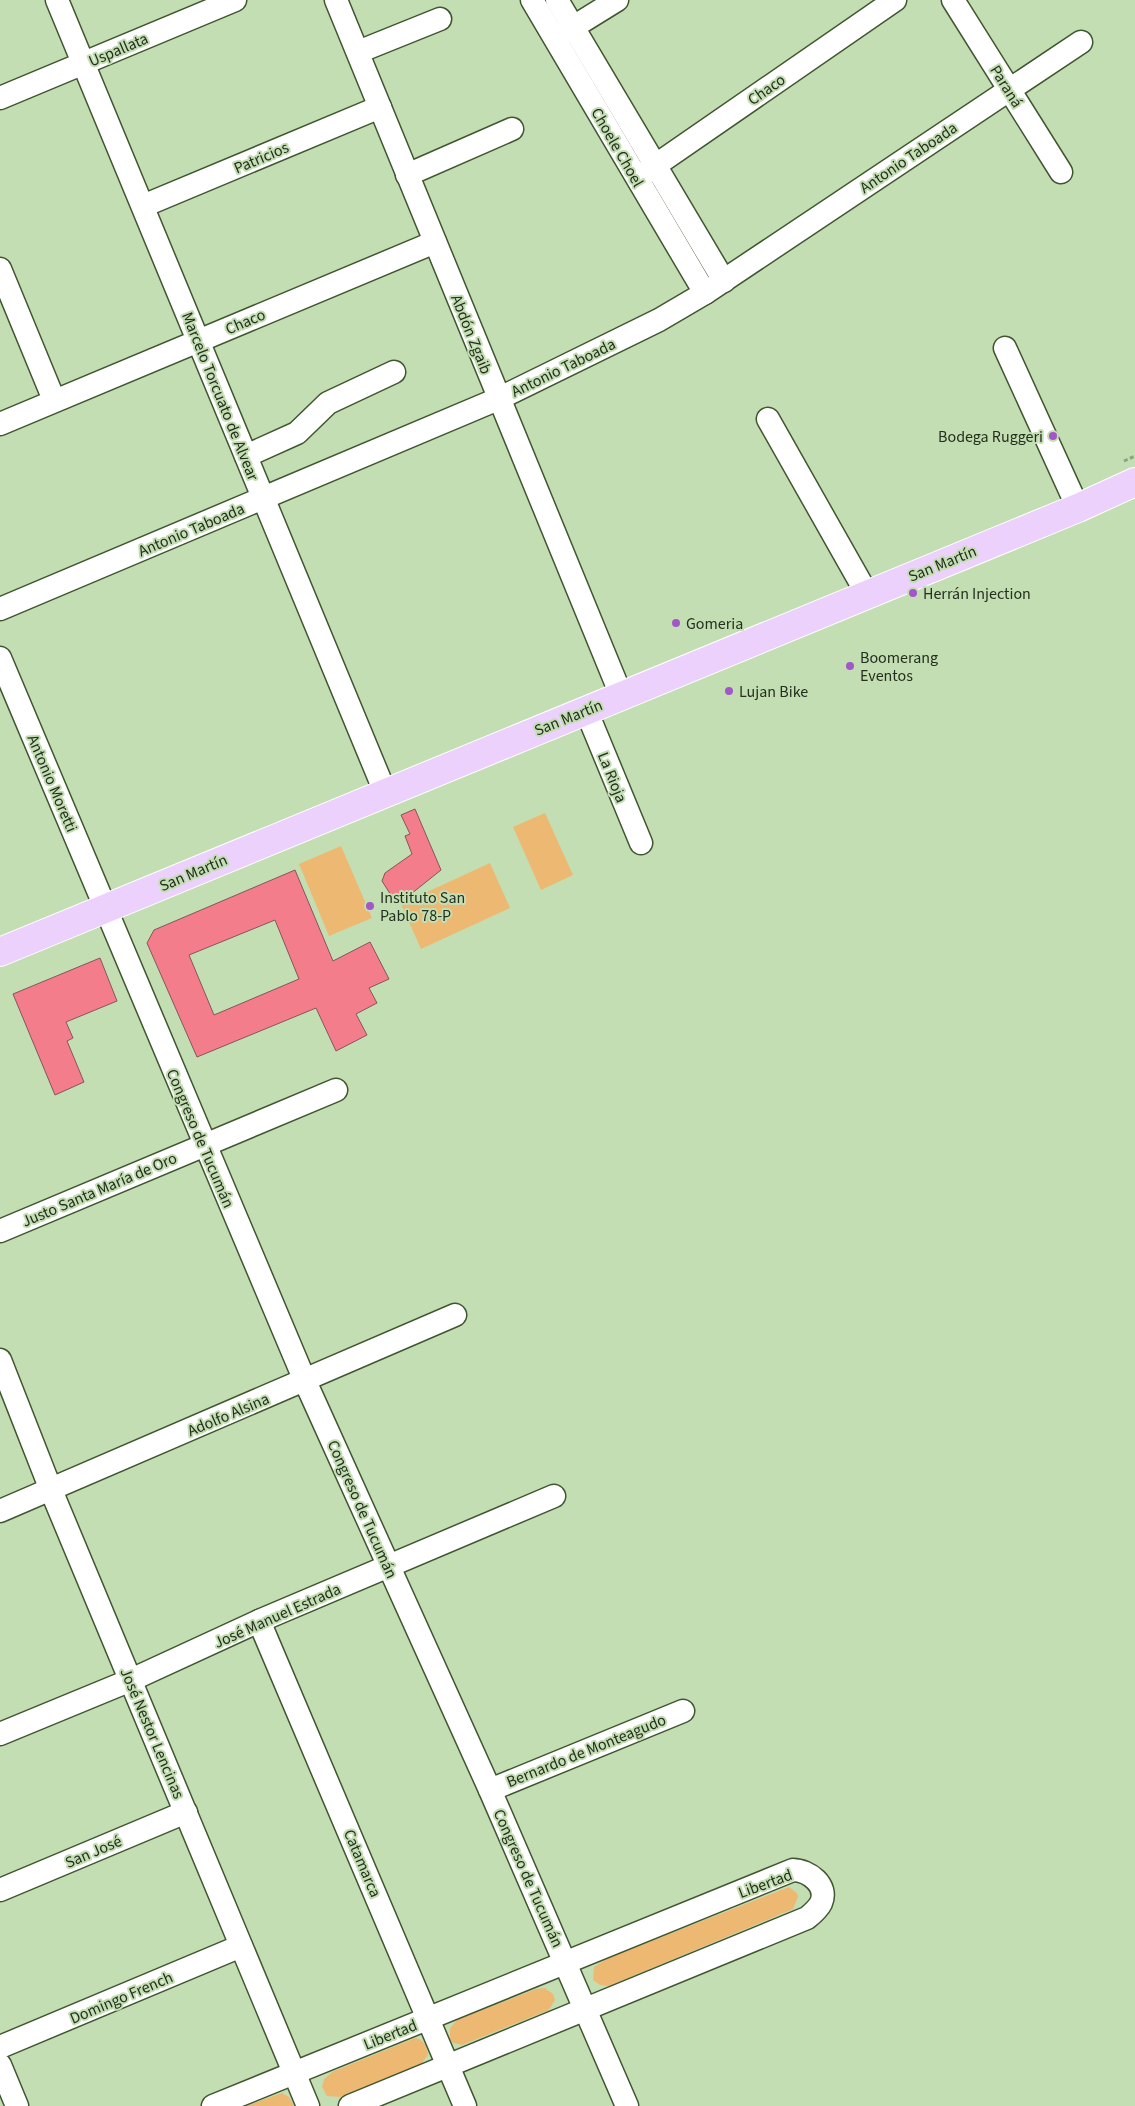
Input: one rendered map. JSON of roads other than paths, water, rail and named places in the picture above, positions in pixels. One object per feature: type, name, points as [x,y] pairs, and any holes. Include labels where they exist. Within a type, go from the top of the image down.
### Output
[{"type":"main road","name":"San Martín","points":[[0,952],[1078,508],[1135,482]]},
{"type":"street","name":"Marcelo Torcuato de Alvear","points":[[57,0],[385,792]]},
{"type":"street","name":"Uspallata","points":[[0,98],[235,0]]},
{"type":"street","name":"Abdón Zgaib","points":[[336,0],[621,695]]},
{"type":"street","name":"Choele Choel","points":[[532,0],[705,293]]},
{"type":"street","name":"Choele Choel","points":[[557,0],[724,281]]},
{"type":"street","points":[[554,39],[617,0]]},
{"type":"street","name":"Chaco","points":[[636,179],[896,0]]},
{"type":"street","name":"Paraná","points":[[953,0],[1061,172]]},
{"type":"street","points":[[358,52],[440,19]]},
{"type":"street","name":"Antonio Taboada","points":[[0,609],[498,399],[659,320],[724,281],[1081,42]]},
{"type":"street","name":"Patricios","points":[[143,206],[380,107]]},
{"type":"street","points":[[408,175],[512,129]]},
{"type":"street","name":"Chaco","points":[[0,424],[435,242]]},
{"type":"street","points":[[0,268],[54,400]]},
{"type":"street","points":[[1005,348],[1078,508]]},
{"type":"street","points":[[246,456],[298,433],[328,403],[394,372]]},
{"type":"street","points":[[768,419],[867,594]]},
{"type":"street","name":"Antonio Moretti","points":[[0,658],[105,909]]},
{"type":"street","name":"La Rioja","points":[[586,710],[641,843]]},
{"type":"street","name":"Congreso de Tucumán","points":[[105,909],[305,1381],[490,1790],[627,2106]]},
{"type":"street","name":"Justo Santa María de Oro","points":[[0,1231],[336,1090]]},
{"type":"street","name":"Adolfo Alsina","points":[[0,1511],[455,1315]]},
{"type":"street","name":"José Nestor Lencinas","points":[[0,1360],[52,1490],[308,2106]]},
{"type":"street","name":"José Manuel Estrada","points":[[0,1734],[131,1680],[259,1622],[554,1496]]},
{"type":"street","name":"Catamarca","points":[[259,1622],[430,2018],[465,2106]]},
{"type":"street","name":"Bernardo de Monteagudo","points":[[490,1790],[683,1711]]},
{"type":"street","name":"San José","points":[[0,1890],[186,1812]]},
{"type":"street","name":"Libertad","points":[[213,2106],[793,1870],[801,1870],[810,1874],[821,1886],[823,1893],[820,1904],[808,1918],[350,2106]]},
{"type":"street","name":"Domingo French","points":[[0,2047],[242,1946]]},
{"type":"street","points":[[0,2065],[17,2106]]},
{"type":"place","name":"Bodega Ruggeri","points":[[1053,436]]},
{"type":"place","name":"Herrán Injection","points":[[913,593]]},
{"type":"place","name":"Gomeria","points":[[676,623]]},
{"type":"place","name":"Boomerang Eventos","points":[[850,666]]},
{"type":"place","name":"Lujan Bike","points":[[729,691]]},
{"type":"place","name":"Instituto San Pablo 78-P","points":[[370,906]]}]
